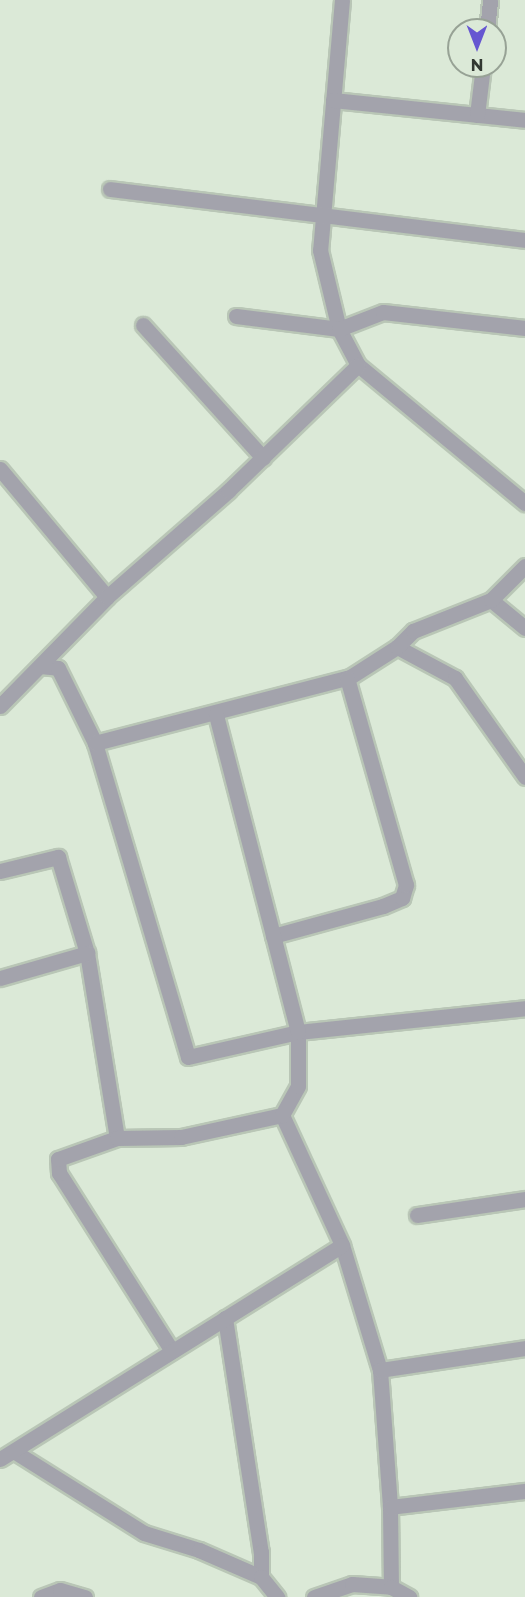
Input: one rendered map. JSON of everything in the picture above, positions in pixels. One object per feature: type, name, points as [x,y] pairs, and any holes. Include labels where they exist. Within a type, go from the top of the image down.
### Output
[{"type":"street","points":[[342,0],[320,250],[339,329],[358,365],[525,503]]},
{"type":"street","points":[[488,18],[490,0]]},
{"type":"street","points":[[477,115],[482,78]]},
{"type":"street","points":[[333,100],[525,120]]},
{"type":"street","points":[[110,189],[525,240]]},
{"type":"street","points":[[236,316],[339,329],[383,312],[525,328]]},
{"type":"street","points":[[143,325],[263,458]]},
{"type":"street","points":[[0,706],[107,597],[125,585],[263,458],[358,365]]},
{"type":"street","points":[[0,469],[107,597]]},
{"type":"street","points":[[95,743],[216,714],[347,678],[397,647],[413,631],[491,600],[525,566]]},
{"type":"street","points":[[491,600],[525,628]]},
{"type":"street","points":[[397,647],[455,678],[525,777]]},
{"type":"street","points":[[40,666],[58,668],[95,743],[188,1057],[298,1032],[525,1008]]},
{"type":"street","points":[[273,936],[383,906],[402,898],[406,885],[347,678]]},
{"type":"street","points":[[172,1351],[59,1173],[58,1159],[117,1138],[182,1137],[282,1115],[298,1086],[298,1032],[216,714]]},
{"type":"street","points":[[0,871],[58,857],[87,953],[117,1138]]},
{"type":"street","points":[[0,978],[87,953]]},
{"type":"street","points":[[282,1115],[342,1245],[380,1370],[390,1507],[391,1587]]},
{"type":"street","points":[[417,1215],[525,1199]]},
{"type":"street","points":[[0,1459],[15,1452],[342,1245]]},
{"type":"street","points":[[225,1318],[261,1552],[261,1577]]},
{"type":"street","points":[[380,1370],[525,1348]]},
{"type":"street","points":[[15,1452],[144,1533],[199,1550],[261,1577],[277,1597]]},
{"type":"street","points":[[390,1507],[525,1491]]},
{"type":"street","points":[[314,1597],[352,1584],[391,1587],[409,1597]]},
{"type":"street","points":[[41,1597],[60,1590],[85,1597]]}]
